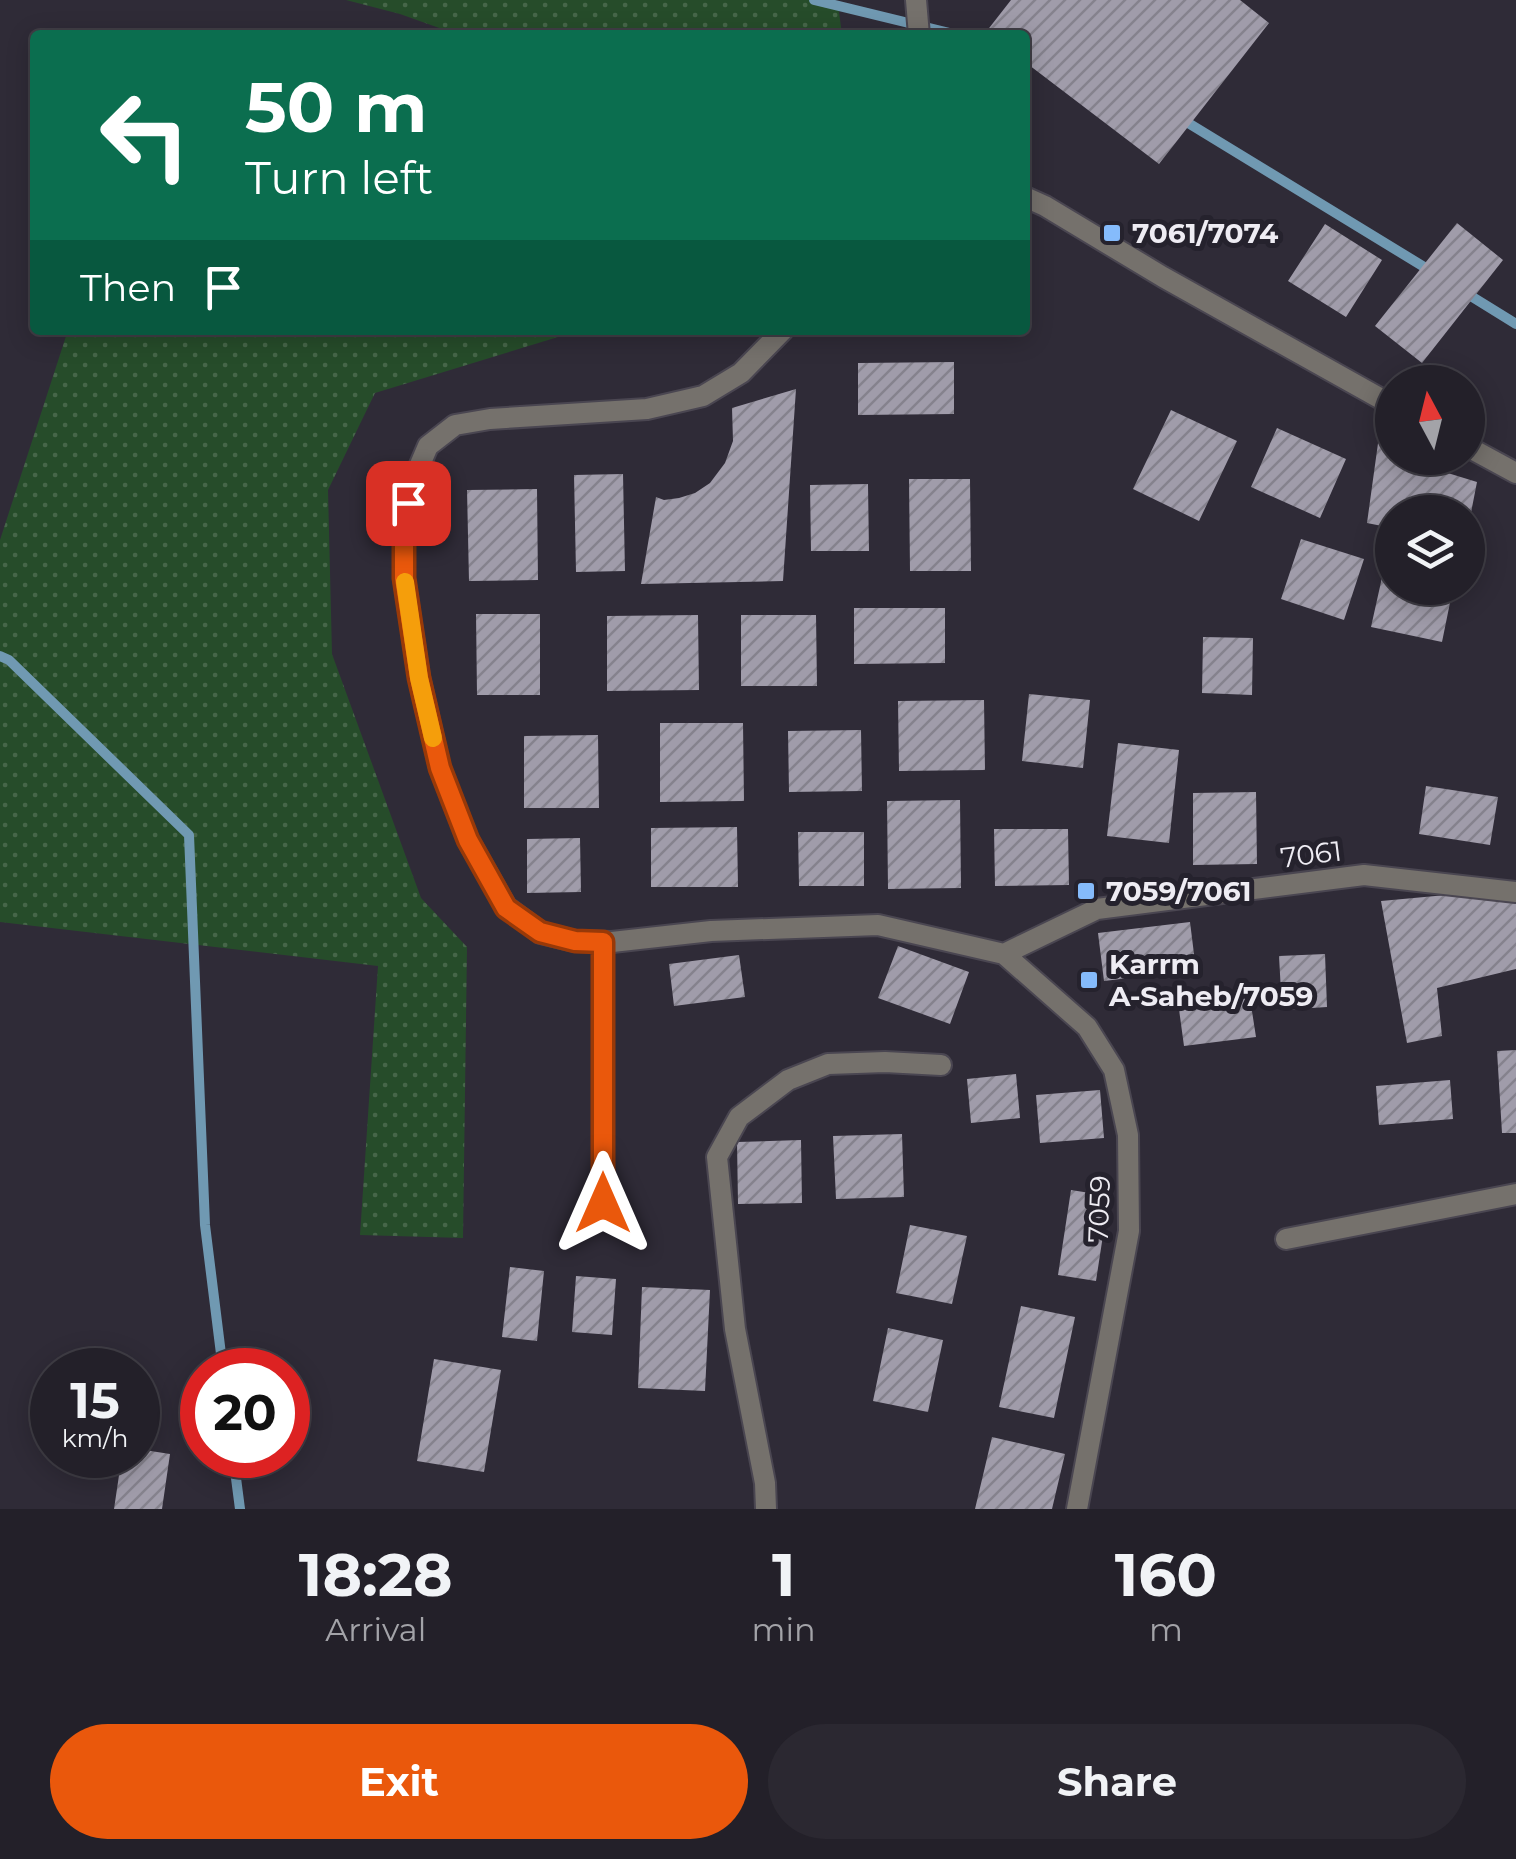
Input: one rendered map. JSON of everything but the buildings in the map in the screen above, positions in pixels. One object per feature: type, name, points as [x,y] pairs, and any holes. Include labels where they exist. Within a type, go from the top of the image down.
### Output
[{"type":"street","points":[[916,0],[919,30]]},
{"type":"street","points":[[1030,199],[1375,396]]},
{"type":"street","points":[[777,335],[741,373],[703,396],[647,409],[490,419],[455,425],[428,446],[413,481],[404,524],[404,578],[419,678],[440,768],[468,840],[506,908],[540,932],[575,941],[603,942],[711,931],[878,926],[1004,954]]},
{"type":"street","points":[[1485,456],[1516,474]]},
{"type":"street","name":"7061","points":[[1004,954],[1097,909],[1364,875],[1516,892]]},
{"type":"street","name":"7059","points":[[1004,954],[1088,1027],[1114,1070],[1128,1135],[1130,1232],[1077,1509]]},
{"type":"street","points":[[766,1509],[765,1482],[735,1329],[716,1157],[739,1117],[788,1080],[828,1064],[941,1065]]},
{"type":"street","points":[[1286,1239],[1516,1194]]},
{"type":"lane","points":[[603,942],[603,1203]]},
{"type":"green space","points":[[346,0],[832,0],[838,4],[841,30],[445,30]]},
{"type":"green space","points":[[66,335],[565,335],[375,393],[328,490],[332,654],[421,898],[467,947],[463,1238],[360,1235],[378,966],[0,922],[0,540]]},
{"type":"waterway","points":[[814,0],[937,30]]},
{"type":"waterway","points":[[1180,118],[1434,273]]},
{"type":"waterway","points":[[1466,293],[1516,324]]},
{"type":"waterway","points":[[0,656],[9,660],[189,835],[205,1225],[220,1348]]},
{"type":"waterway","points":[[236,1478],[240,1509]]},
{"type":"slow traffic","points":[[405,582],[419,678],[433,738]]},
{"type":"place","name":"7061/7074","points":[[1112,233]]},
{"type":"place","name":"7059/7061","points":[[1086,891]]},
{"type":"place","name":"Karrm A-Saheb/7059","points":[[1089,980]]},
{"type":"route","points":[[408,503],[404,578],[419,678],[440,768],[468,840],[506,908],[540,932],[575,941],[603,942],[603,1203]]}]
